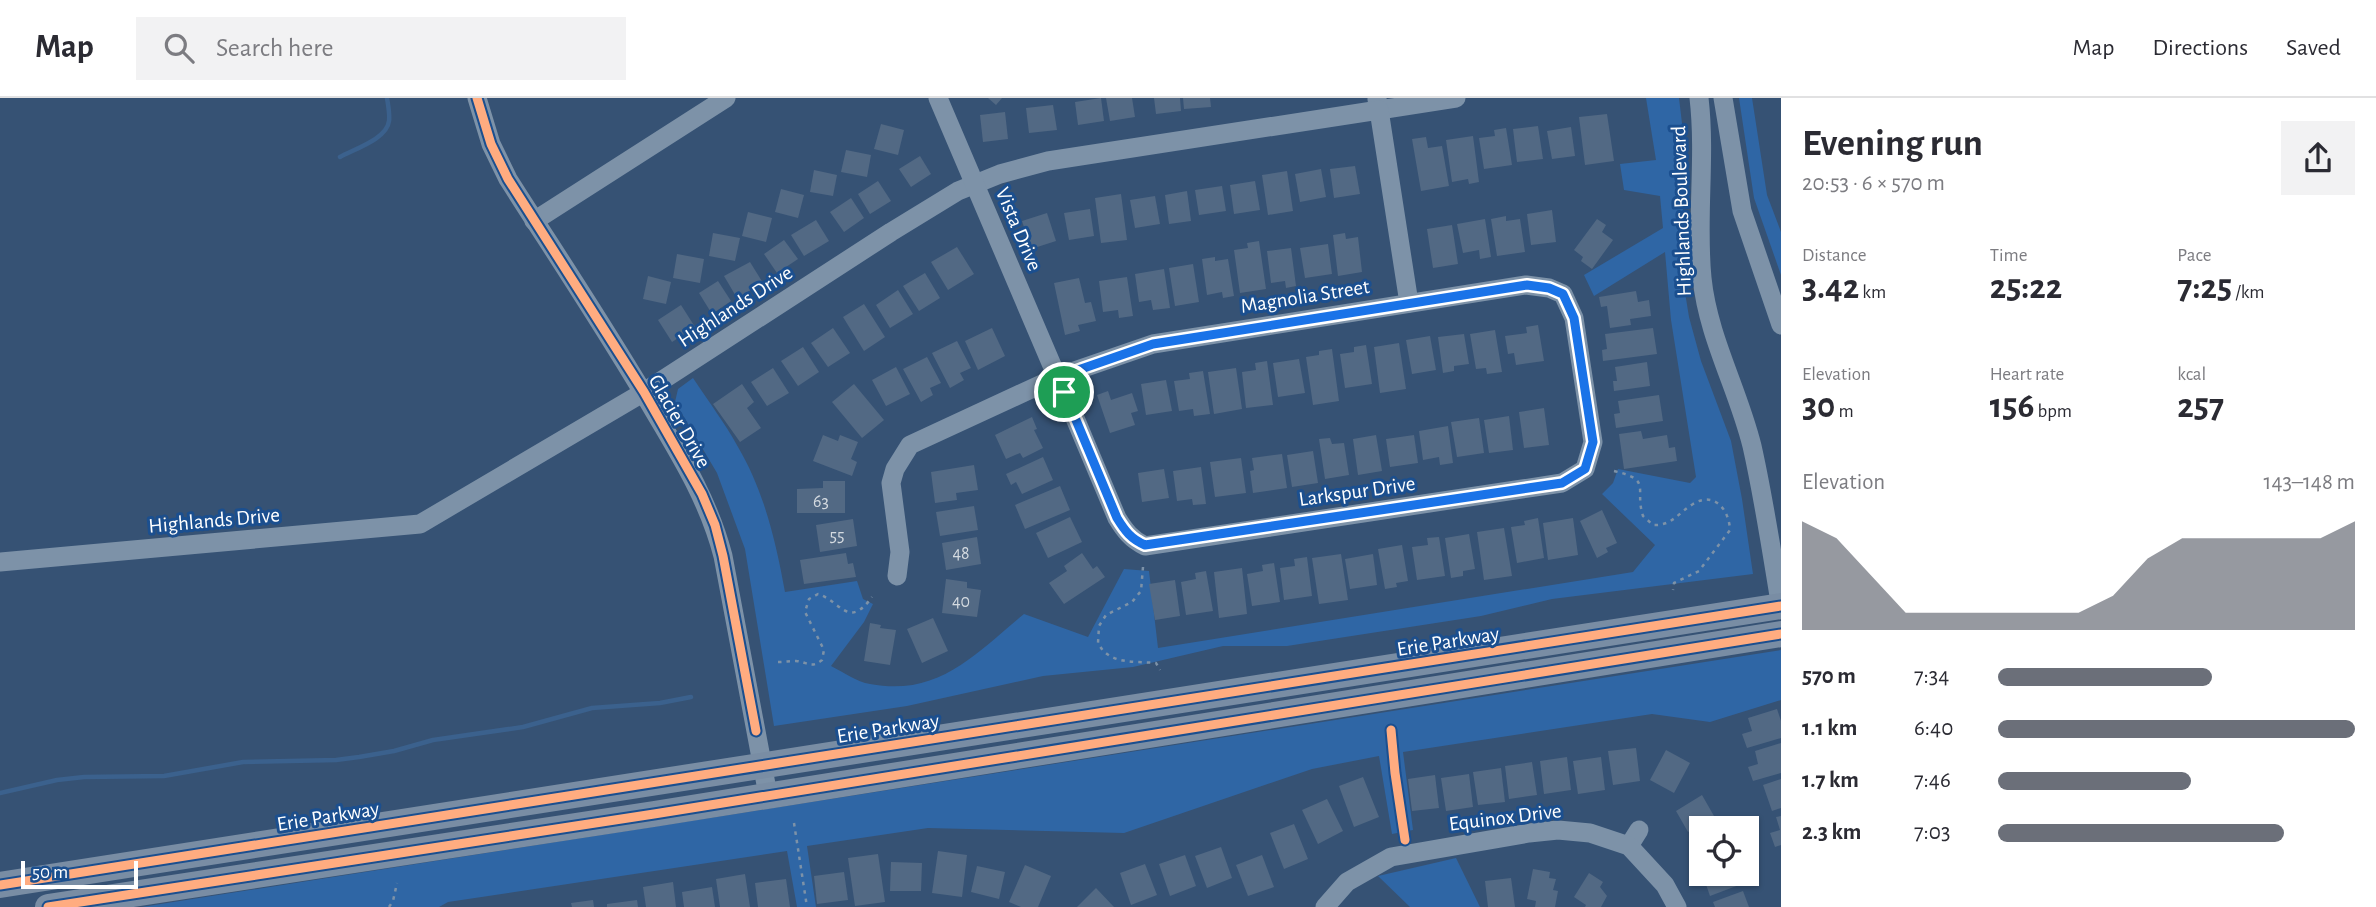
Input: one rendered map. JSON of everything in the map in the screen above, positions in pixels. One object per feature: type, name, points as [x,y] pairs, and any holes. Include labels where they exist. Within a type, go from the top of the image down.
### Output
[{"type":"main road","name":"Erie Parkway","points":[[0,885],[1781,607]]},
{"type":"main road","points":[[48,907],[1781,634]]},
{"type":"street","name":"Glacier Drive","points":[[477,98],[491,144],[508,179],[644,392],[684,460],[715,526],[737,626],[768,795]]},
{"type":"street","points":[[534,220],[726,98]]},
{"type":"street","name":"Vista Drive","points":[[938,98],[1058,377]]},
{"type":"street","name":"Highlands Drive","points":[[0,562],[420,524],[644,392],[891,232],[975,183],[1000,173],[1048,161],[1378,104],[1457,98]]},
{"type":"street","name":"Highlands Boulevard","points":[[1699,98],[1703,163],[1700,228],[1702,278],[1709,317],[1751,444],[1781,607]]},
{"type":"street","points":[[1723,98],[1742,211],[1781,325]]},
{"type":"street","points":[[1378,104],[1409,303]]},
{"type":"street","name":"Magnolia Street","points":[[897,576],[900,552],[891,483],[895,469],[910,445],[1058,377],[1153,344],[1409,303],[1527,285],[1549,288],[1563,294],[1574,318],[1593,442],[1585,469]]},
{"type":"street","points":[[1058,377],[1117,518],[1125,531],[1145,545]]},
{"type":"street","name":"Larkspur Drive","points":[[1145,545],[1562,483],[1585,469]]},
{"type":"street","name":"Equinox Drive","points":[[1325,907],[1347,881],[1376,863],[1407,853],[1558,830],[1634,838],[1677,907]]},
{"type":"path","points":[[1585,469],[1614,471],[1636,478],[1640,485],[1643,516],[1653,526],[1669,523],[1694,503],[1707,500],[1719,503],[1726,510],[1730,530],[1699,571],[1674,583],[1673,590]]},
{"type":"path","points":[[1145,545],[1141,591],[1132,602],[1106,615],[1099,626],[1098,643],[1108,656],[1124,661],[1156,663],[1160,670]]},
{"type":"path","points":[[778,662],[802,662],[808,666],[816,665],[822,660],[824,650],[805,612],[809,599],[818,594],[827,597],[841,611],[852,612],[864,608],[872,597],[897,576]]},
{"type":"path","points":[[794,823],[807,907]]},
{"type":"path","points":[[389,907],[397,883]]},
{"type":"shaded area","points":[[1646,98],[1679,98],[1684,140],[1682,274],[1689,317],[1701,361],[1731,441],[1753,574],[1552,599],[1481,616],[1287,646],[1223,646],[1133,667],[1043,676],[907,706],[774,726],[745,549],[717,473],[675,402],[678,389],[693,378],[733,438],[755,481],[773,536],[785,592],[857,581],[863,599],[873,604],[864,622],[831,666],[870,684],[916,684],[936,678],[972,657],[1024,614],[1088,637],[1124,569],[1149,571],[1158,648],[1633,572],[1655,545],[1602,494],[1613,483],[1618,469],[1690,483],[1696,477],[1671,320],[1665,252],[1594,296],[1584,275],[1663,228],[1660,196],[1624,190],[1620,164],[1656,160]]},
{"type":"shaded area","points":[[1739,98],[1752,98],[1767,195],[1781,232],[1781,275],[1754,198]]},
{"type":"shaded area","points":[[1781,650],[1781,700],[1710,722],[1652,714],[1403,752],[1413,830],[1392,834],[1379,756],[1312,769],[1124,833],[928,828],[807,846],[816,907],[797,907],[787,851],[448,902],[439,907],[142,907]]},
{"type":"shaded area","points":[[1456,858],[1480,907],[1410,907],[1378,876]]},
{"type":"building","points":[[988,98],[1002,98],[996,105]]},
{"type":"building","points":[[1101,98],[1104,121],[1078,125],[1075,102]]},
{"type":"building","points":[[1106,98],[1132,98],[1135,117],[1110,121]]},
{"type":"building","points":[[1154,98],[1180,98],[1181,111],[1156,114]]},
{"type":"building","points":[[1183,98],[1210,98],[1211,107],[1184,109]]},
{"type":"building","points":[[1053,105],[1057,130],[1029,133],[1026,108]]},
{"type":"building","points":[[1005,112],[1008,139],[983,142],[980,115]]},
{"type":"building","points":[[1607,114],[1614,161],[1585,165],[1579,117]]},
{"type":"building","points":[[881,124],[904,130],[898,155],[874,149]]},
{"type":"building","points":[[1538,126],[1543,159],[1517,162],[1513,129]]},
{"type":"building","points":[[1571,127],[1575,156],[1552,159],[1547,131]]},
{"type":"building","points":[[1506,128],[1512,165],[1484,169],[1479,138],[1495,136],[1494,130]]},
{"type":"building","points":[[1473,136],[1479,182],[1469,184],[1468,179],[1452,182],[1446,140]]},
{"type":"building","points":[[1426,137],[1428,148],[1442,146],[1449,186],[1421,191],[1412,139]]},
{"type":"building","points":[[846,150],[871,155],[867,177],[841,172]]},
{"type":"building","points":[[920,156],[931,174],[911,187],[899,169]]},
{"type":"building","points":[[1355,166],[1360,194],[1334,198],[1330,169]]},
{"type":"building","points":[[1321,169],[1326,197],[1300,202],[1295,174]]},
{"type":"building","points":[[814,170],[837,175],[833,196],[810,192]]},
{"type":"building","points":[[1287,171],[1293,211],[1268,215],[1262,175]]},
{"type":"building","points":[[878,181],[891,201],[870,214],[858,194]]},
{"type":"building","points":[[1255,181],[1260,210],[1234,214],[1230,185]]},
{"type":"building","points":[[1222,186],[1226,211],[1199,215],[1195,190]]},
{"type":"building","points":[[781,189],[804,195],[798,218],[775,212]]},
{"type":"building","points":[[1187,191],[1191,221],[1169,224],[1165,195]]},
{"type":"building","points":[[1121,194],[1127,240],[1101,243],[1095,198]]},
{"type":"building","points":[[1155,196],[1160,224],[1135,228],[1130,200]]},
{"type":"building","points":[[851,198],[864,218],[844,232],[830,212]]},
{"type":"building","points":[[1090,209],[1094,236],[1069,240],[1064,213]]},
{"type":"building","points":[[1552,210],[1556,242],[1531,245],[1527,214]]},
{"type":"building","points":[[748,212],[772,218],[766,242],[742,236]]},
{"type":"building","points":[[1047,213],[1056,241],[1031,249],[1022,221]]},
{"type":"building","points":[[1506,216],[1506,221],[1520,219],[1525,252],[1497,256],[1491,219]]},
{"type":"building","points":[[1485,219],[1491,257],[1480,259],[1479,250],[1463,253],[1457,224]]},
{"type":"building","points":[[1597,219],[1606,225],[1602,232],[1613,240],[1592,269],[1581,261],[1583,257],[1574,250]]},
{"type":"building","points":[[816,220],[829,241],[804,256],[791,235]]},
{"type":"building","points":[[1452,225],[1458,264],[1433,268],[1427,229]]},
{"type":"building","points":[[713,233],[740,238],[735,261],[709,256]]},
{"type":"building","points":[[1345,233],[1346,239],[1358,237],[1362,272],[1338,276],[1333,235]]},
{"type":"building","points":[[784,240],[798,259],[777,273],[764,254]]},
{"type":"building","points":[[1259,241],[1266,289],[1240,293],[1234,250],[1248,248],[1247,243]]},
{"type":"building","points":[[1328,244],[1332,274],[1305,278],[1300,248]]},
{"type":"building","points":[[957,247],[974,274],[948,290],[931,262]]},
{"type":"building","points":[[1291,248],[1296,286],[1286,288],[1285,281],[1271,283],[1267,251]]},
{"type":"building","points":[[677,254],[704,259],[700,283],[673,278]]},
{"type":"building","points":[[1215,257],[1215,261],[1228,259],[1234,296],[1223,298],[1222,292],[1207,295],[1202,259]]},
{"type":"building","points":[[750,262],[763,283],[737,298],[724,276]]},
{"type":"building","points":[[1193,264],[1199,302],[1175,306],[1169,268]]},
{"type":"building","points":[[1164,269],[1170,308],[1153,310],[1151,300],[1139,302],[1135,274]]},
{"type":"building","points":[[925,273],[940,298],[919,311],[903,286]]},
{"type":"building","points":[[648,276],[671,282],[666,304],[643,299]]},
{"type":"building","points":[[1127,277],[1133,316],[1119,318],[1118,310],[1103,312],[1099,281]]},
{"type":"building","points":[[1079,278],[1085,303],[1091,302],[1096,321],[1078,325],[1080,331],[1065,335],[1054,283]]},
{"type":"building","points":[[718,281],[731,301],[712,314],[699,293]]},
{"type":"building","points":[[898,290],[913,314],[890,328],[876,305]]},
{"type":"building","points":[[1636,291],[1638,302],[1649,300],[1651,316],[1630,319],[1631,325],[1610,328],[1607,306],[1601,307],[1599,297]]},
{"type":"building","points":[[864,304],[885,337],[864,351],[843,317]]},
{"type":"building","points":[[681,305],[695,327],[672,342],[658,320]]},
{"type":"building","points":[[1538,325],[1544,361],[1516,365],[1514,353],[1508,354],[1505,336],[1527,333],[1526,327]]},
{"type":"building","points":[[833,328],[850,353],[828,367],[811,343]]},
{"type":"building","points":[[992,328],[1005,356],[978,370],[965,341]]},
{"type":"building","points":[[1653,328],[1657,354],[1603,361],[1602,350],[1607,349],[1605,334]]},
{"type":"building","points":[[1495,330],[1502,372],[1487,374],[1486,368],[1476,369],[1470,334]]},
{"type":"building","points":[[1464,334],[1469,364],[1454,366],[1454,371],[1443,373],[1438,337]]},
{"type":"building","points":[[1430,336],[1436,370],[1412,374],[1406,340]]},
{"type":"building","points":[[957,341],[971,368],[960,373],[964,380],[950,388],[932,353]]},
{"type":"building","points":[[1399,343],[1406,389],[1380,393],[1374,347]]},
{"type":"building","points":[[1366,345],[1372,384],[1345,388],[1340,354],[1354,352],[1354,347]]},
{"type":"building","points":[[803,347],[819,372],[798,386],[781,361]]},
{"type":"building","points":[[1332,349],[1339,401],[1313,405],[1306,357]]},
{"type":"building","points":[[927,357],[941,383],[930,388],[933,395],[921,402],[903,369]]},
{"type":"building","points":[[1299,359],[1305,393],[1278,397],[1273,363]]},
{"type":"building","points":[[1267,361],[1273,405],[1246,408],[1242,372],[1256,370],[1255,363]]},
{"type":"building","points":[[1647,362],[1650,386],[1614,391],[1613,381],[1617,381],[1615,367]]},
{"type":"building","points":[[896,367],[910,394],[886,406],[872,380]]},
{"type":"building","points":[[773,368],[789,393],[767,406],[751,382]]},
{"type":"building","points":[[1236,368],[1242,409],[1214,414],[1208,372]]},
{"type":"building","points":[[1203,371],[1210,414],[1194,416],[1193,409],[1179,411],[1174,381],[1190,379],[1189,373]]},
{"type":"building","points":[[1166,380],[1172,411],[1146,415],[1141,384]]},
{"type":"building","points":[[742,384],[754,402],[747,408],[761,428],[740,442],[713,404]]},
{"type":"building","points":[[854,384],[884,420],[862,438],[832,402]]},
{"type":"building","points":[[1108,391],[1111,400],[1132,393],[1138,411],[1131,413],[1135,425],[1110,433],[1097,395]]},
{"type":"building","points":[[1659,395],[1663,421],[1616,428],[1614,414],[1620,413],[1618,401]]},
{"type":"building","points":[[1544,408],[1549,445],[1524,448],[1519,412]]},
{"type":"building","points":[[1509,416],[1513,450],[1489,453],[1484,420]]},
{"type":"building","points":[[1032,417],[1037,429],[1034,430],[1043,448],[1023,458],[1020,453],[1006,459],[995,435]]},
{"type":"building","points":[[1479,418],[1484,453],[1457,457],[1451,422]]},
{"type":"building","points":[[1448,426],[1453,463],[1440,465],[1439,457],[1423,460],[1419,431]]},
{"type":"building","points":[[1641,431],[1643,439],[1667,435],[1669,448],[1675,447],[1677,461],[1624,469],[1619,434]]},
{"type":"building","points":[[823,435],[838,441],[840,435],[858,442],[851,459],[857,462],[852,476],[813,461]]},
{"type":"building","points":[[1376,435],[1382,471],[1358,475],[1353,439]]},
{"type":"building","points":[[1414,435],[1418,463],[1390,467],[1386,439]]},
{"type":"building","points":[[1330,438],[1332,444],[1344,443],[1349,475],[1325,479],[1319,439]]},
{"type":"building","points":[[1313,451],[1318,483],[1292,487],[1287,455]]},
{"type":"building","points":[[1282,454],[1287,488],[1253,493],[1250,471],[1254,470],[1252,458]]},
{"type":"building","points":[[1043,457],[1053,480],[1022,494],[1016,482],[1011,485],[1006,474]]},
{"type":"building","points":[[1241,458],[1246,493],[1215,497],[1210,462]]},
{"type":"building","points":[[974,465],[978,490],[956,493],[957,500],[935,503],[931,472]]},
{"type":"building","points":[[1201,467],[1206,504],[1193,505],[1192,499],[1177,501],[1173,471]]},
{"type":"building","points":[[1164,469],[1169,498],[1142,502],[1138,473]]},
{"type":"building","points":[[823,481],[845,481],[845,513],[797,513],[797,489],[823,488]]},
{"type":"building","points":[[1060,486],[1070,510],[1025,529],[1015,505]]},
{"type":"building","points":[[974,506],[978,530],[940,536],[936,512]]},
{"type":"building","points":[[1602,510],[1617,543],[1606,548],[1608,552],[1597,558],[1580,521]]},
{"type":"building","points":[[1070,517],[1082,542],[1048,558],[1036,533]]},
{"type":"building","points":[[1538,518],[1544,558],[1517,563],[1511,527],[1525,525],[1524,521]]},
{"type":"building","points":[[1573,518],[1578,555],[1548,560],[1543,523]]},
{"type":"building","points":[[853,519],[857,546],[820,552],[816,525]]},
{"type":"building","points":[[1504,528],[1512,576],[1484,580],[1477,532]]},
{"type":"building","points":[[1469,534],[1475,569],[1463,571],[1463,576],[1451,578],[1445,538]]},
{"type":"building","points":[[977,537],[981,564],[946,570],[942,543]]},
{"type":"building","points":[[1439,537],[1445,576],[1417,580],[1412,547],[1428,545],[1427,538]]},
{"type":"building","points":[[1402,545],[1408,581],[1385,589],[1378,549]]},
{"type":"building","points":[[846,553],[848,564],[853,563],[856,577],[804,584],[800,560]]},
{"type":"building","points":[[1082,553],[1093,569],[1097,566],[1105,577],[1064,604],[1049,583],[1067,571],[1064,566]]},
{"type":"building","points":[[1341,554],[1348,600],[1319,604],[1312,558]]},
{"type":"building","points":[[1373,554],[1377,585],[1350,589],[1345,559]]},
{"type":"building","points":[[1307,557],[1312,596],[1284,600],[1280,568],[1295,566],[1294,559]]},
{"type":"building","points":[[1274,563],[1280,602],[1252,606],[1247,574],[1263,571],[1262,565]]},
{"type":"building","points":[[1242,568],[1247,614],[1219,618],[1214,572]]},
{"type":"building","points":[[1206,571],[1213,611],[1186,615],[1181,582],[1196,579],[1195,573]]},
{"type":"building","points":[[946,579],[967,582],[967,588],[981,590],[977,617],[942,613]]},
{"type":"building","points":[[1175,580],[1180,616],[1155,620],[1149,584]]},
{"type":"building","points":[[933,618],[948,651],[922,663],[907,629]]},
{"type":"building","points":[[870,623],[881,625],[880,628],[896,630],[890,665],[864,661]]},
{"type":"building","points":[[1777,709],[1781,721],[1781,738],[1747,748],[1742,734],[1752,731],[1748,718]]},
{"type":"building","points":[[1781,743],[1781,773],[1753,781],[1748,767],[1758,764],[1755,751]]},
{"type":"building","points":[[1636,748],[1640,781],[1613,785],[1608,751]]},
{"type":"building","points":[[1666,750],[1690,763],[1674,793],[1650,780]]},
{"type":"building","points":[[1567,757],[1571,790],[1544,794],[1540,761]]},
{"type":"building","points":[[1601,757],[1605,790],[1578,794],[1573,761]]},
{"type":"building","points":[[1532,762],[1537,795],[1509,799],[1505,766]]},
{"type":"building","points":[[1501,768],[1505,802],[1478,805],[1473,772]]},
{"type":"building","points":[[1469,774],[1473,807],[1446,811],[1441,778]]},
{"type":"building","points":[[1435,775],[1439,808],[1412,811],[1408,779]]},
{"type":"building","points":[[1363,777],[1379,817],[1354,827],[1339,786]]},
{"type":"building","points":[[1781,779],[1781,808],[1772,811],[1763,785]]},
{"type":"building","points":[[1702,795],[1714,816],[1689,816],[1688,832],[1676,811]]},
{"type":"building","points":[[1327,799],[1343,831],[1318,844],[1302,810]]},
{"type":"building","points":[[1781,816],[1781,845],[1775,847],[1770,833],[1780,830],[1776,817]]},
{"type":"building","points":[[1294,824],[1308,859],[1284,869],[1270,833]]},
{"type":"building","points":[[1221,847],[1232,878],[1207,888],[1195,856]]},
{"type":"building","points":[[938,851],[967,855],[962,897],[932,893]]},
{"type":"building","points":[[878,854],[885,902],[855,906],[848,858]]},
{"type":"building","points":[[1185,855],[1196,886],[1170,896],[1159,864]]},
{"type":"building","points":[[1262,855],[1274,887],[1248,896],[1236,865]]},
{"type":"building","points":[[891,862],[922,863],[921,891],[890,891]]},
{"type":"building","points":[[1145,864],[1157,895],[1131,905],[1120,873]]},
{"type":"building","points":[[1025,865],[1051,876],[1038,907],[1021,907],[1009,902]]},
{"type":"building","points":[[977,866],[1005,872],[999,899],[971,892]]},
{"type":"building","points":[[1533,869],[1550,872],[1549,878],[1556,879],[1553,890],[1558,891],[1555,907],[1535,907],[1536,901],[1527,899]]},
{"type":"building","points":[[844,872],[848,900],[817,904],[814,876]]},
{"type":"building","points":[[1589,873],[1603,882],[1600,887],[1607,896],[1601,907],[1585,907],[1586,905],[1574,897]]},
{"type":"building","points":[[745,874],[750,907],[720,907],[716,879]]},
{"type":"building","points":[[1511,878],[1515,907],[1488,907],[1485,881]]},
{"type":"building","points":[[786,879],[790,907],[758,907],[755,883]]},
{"type":"building","points":[[673,882],[676,907],[646,907],[643,887]]},
{"type":"building","points":[[1707,886],[1736,886],[1710,896]]},
{"type":"building","points":[[712,887],[715,907],[684,907],[682,892]]},
{"type":"building","points":[[1096,888],[1114,907],[1077,907]]},
{"type":"building","points":[[1743,891],[1749,907],[1715,907],[1713,902]]},
{"type":"building","points":[[593,900],[594,907],[572,907],[571,903]]},
{"type":"building","points":[[637,900],[638,907],[607,907],[607,904]]},
{"type":"waterway","points":[[340,157],[369,143],[387,127],[387,98]]},
{"type":"waterway","points":[[0,793],[57,780],[84,777],[164,776],[243,762],[359,757],[433,740],[523,727],[592,708],[660,703],[691,697]]},
{"type":"cycle path","points":[[477,98],[491,144],[508,179],[644,392],[702,494],[715,525],[723,556],[756,731]]},
{"type":"cycle path","points":[[0,885],[1781,606]]},
{"type":"cycle path","points":[[48,907],[654,814],[1781,634]]},
{"type":"cycle path","points":[[1391,730],[1405,840]]},
{"type":"route","points":[[1527,285],[1549,288],[1563,294],[1574,318],[1593,442],[1585,469],[1562,483],[1145,545],[1125,531],[1117,518],[1064,392],[1058,377],[1153,344],[1527,285]]}]
